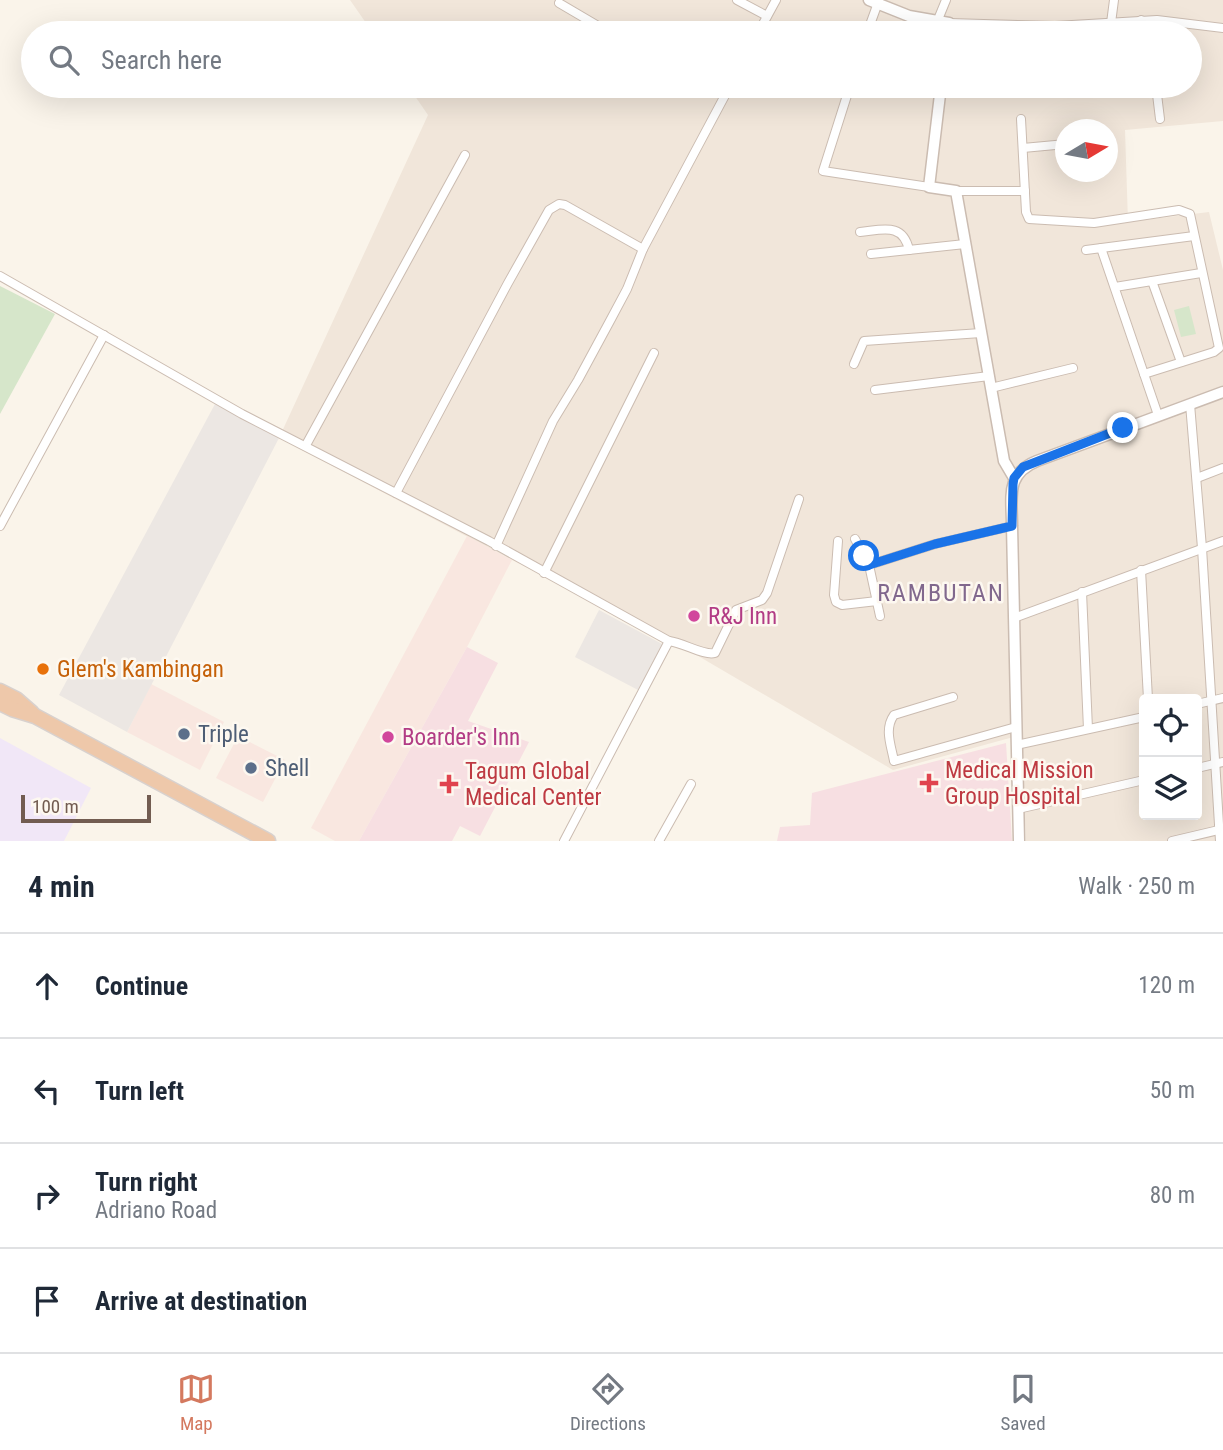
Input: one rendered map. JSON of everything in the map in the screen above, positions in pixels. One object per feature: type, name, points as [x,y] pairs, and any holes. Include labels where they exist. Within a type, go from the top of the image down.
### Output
[{"type":"highway","points":[[0,691],[16,699],[35,716]]},
{"type":"highway","points":[[0,703],[35,716],[260,839]]},
{"type":"street","points":[[737,0],[767,16]]},
{"type":"street","points":[[764,21],[775,0]]},
{"type":"street","points":[[945,21],[946,0]]},
{"type":"street","points":[[1111,21],[1114,0]]},
{"type":"street","points":[[870,21],[875,1],[927,21]]},
{"type":"street","points":[[559,3],[590,21]]},
{"type":"street","points":[[1131,21],[1165,21]]},
{"type":"street","points":[[1202,25],[1223,28]]},
{"type":"street","points":[[496,545],[553,421],[627,289],[643,249],[723,98]]},
{"type":"street","points":[[846,98],[823,170],[956,191],[1025,191]]},
{"type":"street","points":[[929,187],[940,98]]},
{"type":"street","points":[[1157,98],[1160,119]]},
{"type":"street","points":[[1021,119],[1026,212],[1033,220],[1094,223],[1184,210],[1190,214],[1219,348],[1214,352],[1144,374]]},
{"type":"street","points":[[1023,148],[1055,145]]},
{"type":"street","points":[[306,446],[465,155]]},
{"type":"street","points":[[956,191],[1004,461],[1014,478],[1012,526],[1019,841]]},
{"type":"street","points":[[396,493],[549,210],[559,204],[565,205],[643,249]]},
{"type":"street","points":[[860,232],[900,232],[905,236],[909,250]]},
{"type":"street","points":[[1086,250],[1194,236]]},
{"type":"street","points":[[871,254],[965,244]]},
{"type":"street","points":[[1101,248],[1158,415]]},
{"type":"street","points":[[1115,287],[1201,273]]},
{"type":"street","points":[[0,276],[242,414],[496,545],[669,641],[686,644],[707,654],[715,653],[736,610],[762,600],[767,593],[799,499]]},
{"type":"street","points":[[1152,281],[1181,362]]},
{"type":"street","points":[[854,364],[864,341],[981,332]]},
{"type":"street","points":[[0,526],[104,335]]},
{"type":"street","points":[[544,573],[653,353]]},
{"type":"street","points":[[991,388],[1073,368]]},
{"type":"street","points":[[875,390],[989,376]]},
{"type":"street","points":[[1014,478],[1029,464],[1223,392]]},
{"type":"street","points":[[1190,404],[1219,763],[1220,841]]},
{"type":"street","points":[[1197,478],[1223,468]]},
{"type":"street","points":[[869,565],[935,544],[1012,526]]},
{"type":"street","points":[[855,539],[869,565],[880,616]]},
{"type":"street","points":[[838,541],[835,602],[842,605],[877,601]]},
{"type":"street","points":[[1014,618],[1223,541]]},
{"type":"street","points":[[1141,570],[1148,694]]},
{"type":"street","points":[[1082,592],[1088,729]]},
{"type":"street","points":[[564,841],[669,641]]},
{"type":"street","points":[[953,697],[894,715],[889,722],[888,731],[894,761],[1016,727]]},
{"type":"street","points":[[1202,703],[1223,698]]},
{"type":"street","points":[[1016,745],[1139,718]]},
{"type":"street","points":[[1018,809],[1139,781]]},
{"type":"street","points":[[659,841],[691,784]]},
{"type":"street","points":[[1172,841],[1221,830]]},
{"type":"shaded area","points":[[350,0],[1223,0],[1223,121],[1125,130],[1128,222],[1209,212],[1223,270],[1223,388],[1139,417],[1142,424],[1223,395],[1223,841],[1026,841],[1021,735],[893,770],[676,643],[279,438],[428,115],[416,98],[1202,98],[1202,21],[365,21]]},
{"type":"shaded area","points":[[215,404],[279,438],[127,732],[59,695]]},
{"type":"shaded area","name":"Boarder's Inn","points":[[467,536],[512,560],[359,841],[335,841],[311,828]]},
{"type":"shaded area","points":[[599,610],[664,645],[640,691],[575,657]]},
{"type":"shaded area","name":"Tagum Global Medical Center","points":[[467,647],[498,663],[468,721],[529,742],[480,836],[460,826],[452,841],[359,841]]},
{"type":"shaded area","points":[[151,684],[224,722],[200,770],[127,732]]},
{"type":"shaded area","points":[[238,736],[285,760],[263,802],[216,778]]},
{"type":"shaded area","points":[[0,738],[91,788],[64,841],[0,841]]},
{"type":"shaded area","name":"Medical Mission Group Hospital","points":[[1006,743],[1012,841],[777,841],[780,827],[810,825],[812,793]]},
{"type":"green space","points":[[0,286],[55,314],[0,414]]},
{"type":"green space","points":[[1189,306],[1196,334],[1181,337],[1174,310]]},
{"type":"place","name":"R&J Inn","points":[[694,616]]},
{"type":"place","name":"Glem's Kambingan","points":[[43,669]]},
{"type":"place","name":"Triple","points":[[184,734]]},
{"type":"place","name":"Boarder's Inn","points":[[388,737]]},
{"type":"place","name":"Shell","points":[[251,768]]},
{"type":"place","name":"Medical Mission Group Hospital","points":[[929,783]]},
{"type":"place","name":"Tagum Global Medical Center","points":[[449,784]]},
{"type":"district","name":"RAMBUTAN","points":[[941,593]]},
{"type":"route","points":[[864,556],[869,565],[935,544],[1012,526],[1014,478],[1023,467],[1123,428]]}]
